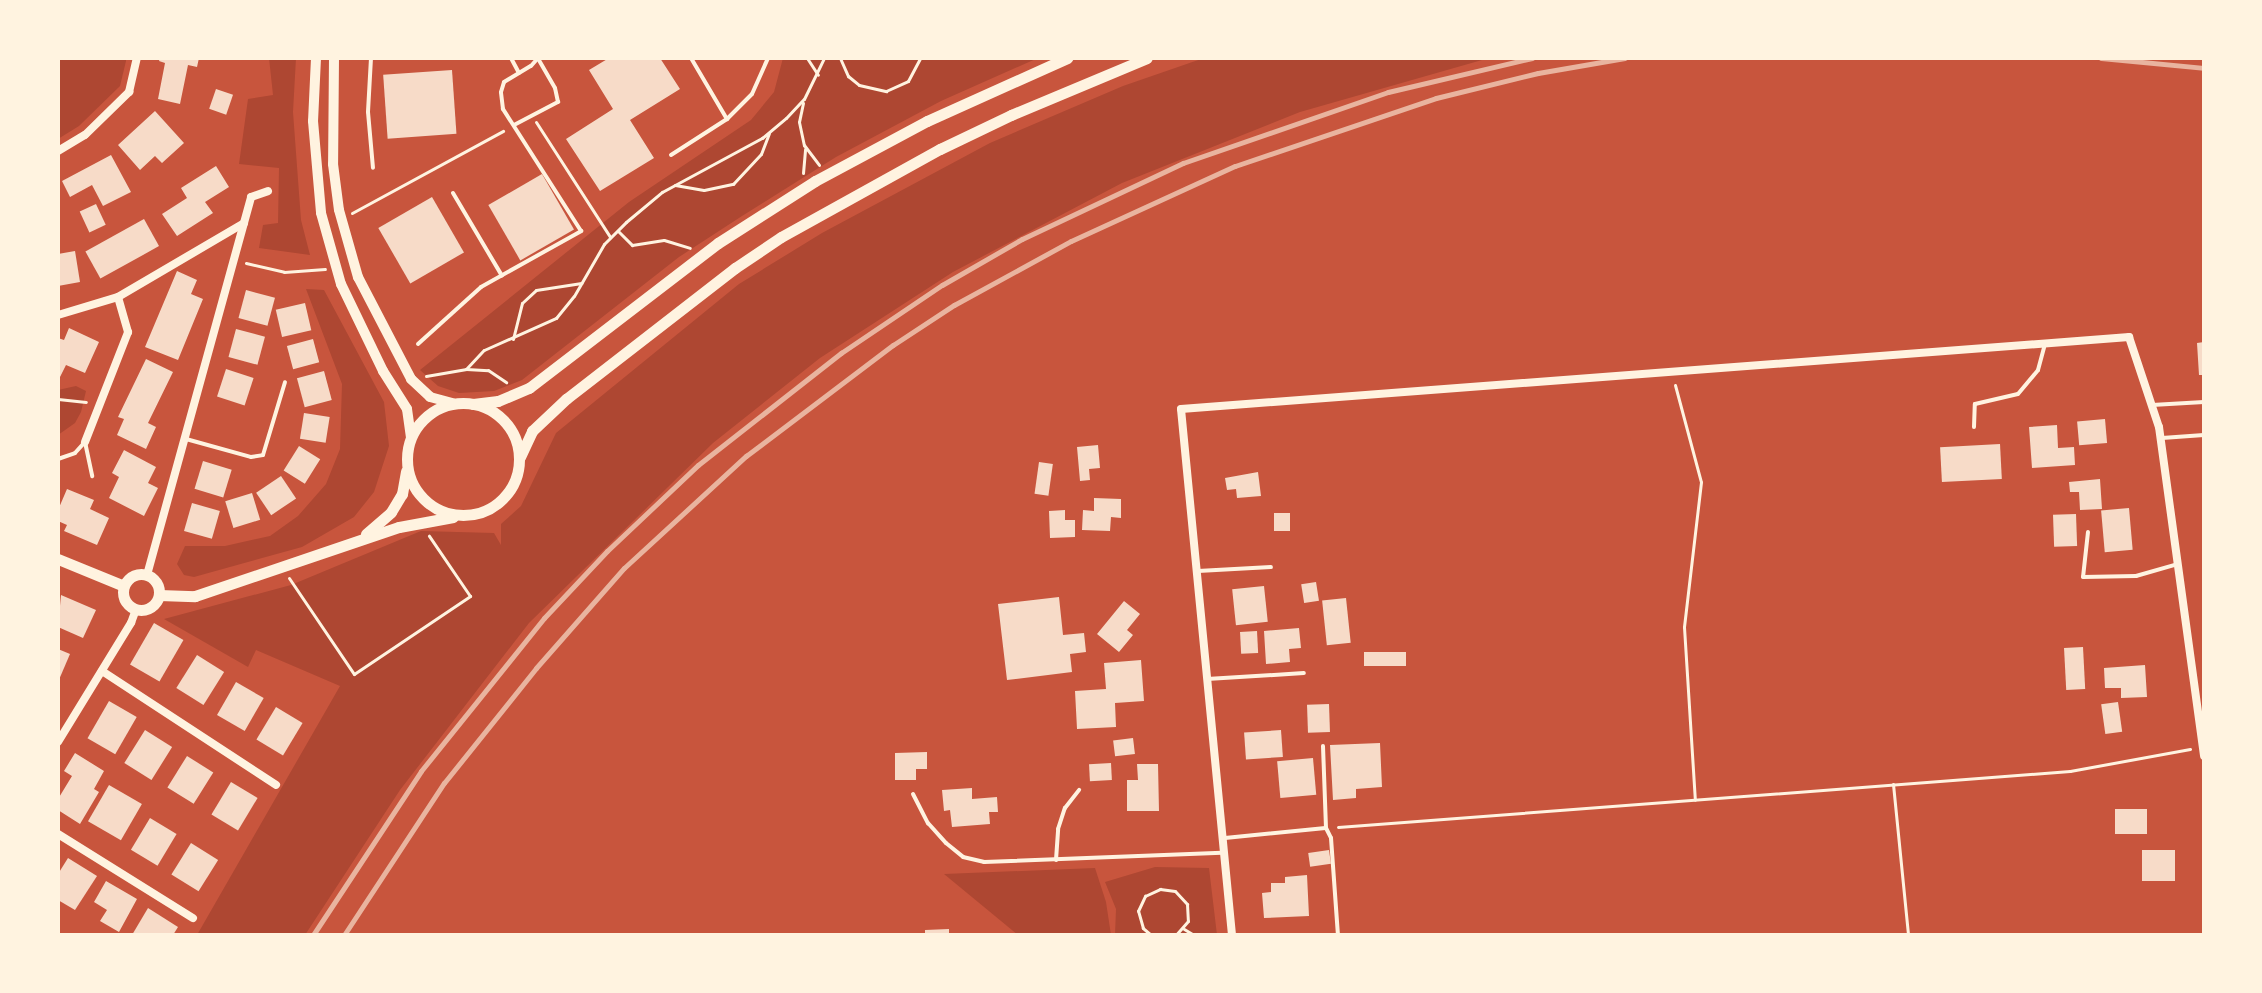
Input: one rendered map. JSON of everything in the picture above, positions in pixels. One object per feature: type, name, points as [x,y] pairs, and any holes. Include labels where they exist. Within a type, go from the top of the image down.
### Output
[{"type":"main road","points":[[333,551],[358,540],[391,512],[402,494],[411,437],[421,421],[435,409],[453,403],[498,401],[514,395],[547,375],[700,256],[797,192],[927,121],[1067,58]]},
{"type":"main road","points":[[159,595],[195,596],[420,523],[488,510],[501,501],[511,488],[532,431],[566,399],[715,283],[781,237],[940,149],[1147,58]]},
{"type":"main road","points":[[473,404],[487,408],[510,428],[520,457]]},
{"type":"main road","points":[[407,469],[412,485],[423,499],[437,510],[461,515]]},
{"type":"main road","points":[[58,559],[124,586]]},
{"type":"main road","points":[[147,575],[157,583],[159,595],[149,608],[136,609],[126,601],[124,586],[131,577],[147,575]]},
{"type":"street","points":[[58,151],[85,135],[129,92],[137,58]]},
{"type":"street","points":[[316,58],[315,166],[321,213],[336,267],[383,371],[407,409],[411,437]]},
{"type":"street","points":[[334,58],[333,164],[341,219],[358,277],[399,362],[411,379],[430,397],[453,403]]},
{"type":"street","points":[[147,575],[251,197],[268,191]]},
{"type":"street","points":[[58,315],[118,297],[244,223]]},
{"type":"street","points":[[85,442],[128,332],[118,297]]},
{"type":"street","points":[[1232,935],[1181,409],[2129,337],[2161,438],[2204,756]]},
{"type":"street","points":[[59,738],[102,671],[136,609]]},
{"type":"street","points":[[102,671],[276,785]]},
{"type":"street","points":[[58,834],[193,918]]},
{"type":"lane","points":[[371,58],[368,112],[373,168]]},
{"type":"lane","points":[[511,58],[519,74]]},
{"type":"lane","points":[[418,344],[481,287],[581,231],[503,109],[501,92],[504,82],[538,58],[555,88],[558,102],[514,125]]},
{"type":"lane","points":[[691,58],[727,119]]},
{"type":"lane","points":[[671,155],[727,119],[752,94],[768,58]]},
{"type":"lane","points":[[453,193],[502,276]]},
{"type":"lane","points":[[1974,427],[1975,404],[2018,394],[2038,370],[2045,343]]},
{"type":"lane","points":[[186,439],[251,457],[263,455],[285,382]]},
{"type":"lane","points":[[2152,405],[2204,402]]},
{"type":"lane","points":[[2161,438],[2204,435]]},
{"type":"lane","points":[[58,459],[75,453],[85,442]]},
{"type":"lane","points":[[85,442],[92,476]]},
{"type":"lane","points":[[2088,532],[2083,577],[2136,576],[2179,564]]},
{"type":"lane","points":[[1197,571],[1271,567]]},
{"type":"lane","points":[[1207,679],[1304,673]]},
{"type":"lane","points":[[1323,746],[1326,828],[1331,838],[1338,935]]},
{"type":"lane","points":[[1056,860],[1058,829],[1065,808],[1079,790]]},
{"type":"lane","points":[[913,794],[928,823],[963,857],[1020,863],[1224,853]]},
{"type":"lane","points":[[1223,838],[1326,828]]},
{"type":"path","points":[[807,58],[818,75]]},
{"type":"path","points":[[466,369],[484,350],[556,318],[610,238],[662,192],[770,131],[804,99],[824,58]]},
{"type":"path","points":[[840,58],[848,76],[859,85],[886,91],[908,81],[920,58]]},
{"type":"path","points":[[797,192],[806,164],[799,122],[804,99]]},
{"type":"path","points":[[532,116],[610,238]]},
{"type":"path","points":[[341,219],[514,125]]},
{"type":"path","points":[[675,185],[704,190],[733,184],[761,154],[770,131]]},
{"type":"path","points":[[804,145],[813,161],[833,171]]},
{"type":"path","points":[[618,231],[632,245],[676,242],[700,256]]},
{"type":"path","points":[[234,260],[284,272],[336,267]]},
{"type":"path","points":[[513,339],[522,303],[536,290],[581,283]]},
{"type":"path","points":[[411,379],[466,369],[488,370],[503,378],[514,395]]},
{"type":"path","points":[[1670,372],[1701,482],[1684,627],[1695,800]]},
{"type":"path","points":[[58,399],[100,405]]},
{"type":"path","points":[[282,568],[354,674],[470,596],[420,523]]},
{"type":"path","points":[[1326,828],[2070,771],[2204,746]]},
{"type":"path","points":[[1893,784],[1908,935]]},
{"type":"path","points":[[1151,935],[1143,928],[1138,911],[1145,896],[1160,889],[1175,891],[1187,904],[1189,912],[1184,929],[1176,935]]},
{"type":"path","points":[[1184,929],[1194,935]]},
{"type":"shaded area","points":[[58,58],[126,58],[126,61],[120,86],[79,126],[58,139]]},
{"type":"shaded area","points":[[269,58],[296,58],[293,112],[301,220],[310,255],[259,248],[263,225],[278,223],[279,168],[239,164],[248,99],[273,95]]},
{"type":"shaded area","points":[[783,58],[1038,58],[941,101],[836,157],[679,257],[522,380],[494,391],[459,393],[438,386],[420,370],[629,202],[751,120],[774,92]]},
{"type":"shaded area","points":[[1204,58],[1489,58],[1300,112],[1122,183],[953,272],[820,358],[713,443],[529,623],[400,790],[305,935],[197,935],[340,686],[256,650],[248,667],[164,619],[291,585],[421,531],[494,533],[501,545],[501,524],[521,506],[556,433],[739,284],[822,233],[990,143],[1123,86]]},
{"type":"shaded area","points":[[306,289],[324,290],[384,402],[389,446],[374,492],[354,517],[302,547],[194,577],[184,575],[177,564],[185,546],[225,546],[270,536],[298,516],[326,484],[340,449],[342,384]]},
{"type":"shaded area","points":[[76,386],[86,391],[81,412],[75,423],[58,435],[58,390]]},
{"type":"shaded area","points":[[1155,867],[1209,868],[1217,935],[1115,935],[1116,909],[1105,882]]},
{"type":"shaded area","points":[[1095,868],[1106,902],[1111,935],[1018,935],[944,874]]},
{"type":"building","points":[[160,58],[199,58],[197,67],[188,65],[180,104],[158,99],[165,63],[159,61]]},
{"type":"building","points":[[609,58],[660,58],[680,89],[630,120],[654,158],[600,191],[566,139],[613,109],[589,70]]},
{"type":"building","points":[[452,70],[456,134],[388,139],[383,75]]},
{"type":"building","points":[[216,89],[233,95],[226,115],[209,109]]},
{"type":"building","points":[[155,111],[184,143],[162,163],[155,156],[140,170],[118,145]]},
{"type":"building","points":[[111,155],[131,192],[103,206],[92,185],[70,197],[62,181]]},
{"type":"building","points":[[216,166],[229,187],[205,202],[213,213],[177,236],[162,214],[187,198],[181,188]]},
{"type":"building","points":[[542,174],[574,229],[520,260],[488,205]]},
{"type":"building","points":[[432,197],[464,252],[410,283],[378,228]]},
{"type":"building","points":[[96,204],[106,225],[89,232],[80,212]]},
{"type":"building","points":[[144,219],[159,246],[100,279],[85,251]]},
{"type":"building","points":[[75,251],[80,282],[58,286],[58,254]]},
{"type":"building","points":[[177,271],[197,280],[191,294],[203,299],[178,360],[145,347]]},
{"type":"building","points":[[246,290],[275,298],[267,326],[238,318]]},
{"type":"building","points":[[305,303],[311,330],[282,337],[276,310]]},
{"type":"building","points":[[69,328],[99,342],[85,373],[66,365],[60,377],[58,338],[64,340]]},
{"type":"building","points":[[236,329],[265,337],[257,365],[228,357]]},
{"type":"building","points":[[313,339],[319,362],[293,369],[287,346]]},
{"type":"building","points":[[2204,342],[2204,375],[2199,375],[2197,343]]},
{"type":"building","points":[[146,359],[173,372],[148,423],[156,427],[146,449],[117,435],[124,419],[118,417]]},
{"type":"building","points":[[226,369],[254,378],[245,406],[217,397]]},
{"type":"building","points":[[324,371],[332,400],[305,407],[297,378]]},
{"type":"building","points":[[304,413],[330,417],[326,443],[300,439]]},
{"type":"building","points":[[2105,419],[2107,443],[2079,445],[2077,421]]},
{"type":"building","points":[[2057,425],[2058,448],[2074,447],[2075,465],[2032,468],[2029,427]]},
{"type":"building","points":[[2000,444],[2002,479],[1942,482],[1940,447]]},
{"type":"building","points":[[1098,445],[1100,468],[1089,469],[1090,480],[1080,481],[1077,447]]},
{"type":"building","points":[[299,446],[320,459],[305,484],[284,471]]},
{"type":"building","points":[[124,450],[156,467],[148,483],[158,488],[144,516],[109,498],[119,477],[112,473]]},
{"type":"building","points":[[203,461],[232,470],[223,498],[195,489]]},
{"type":"building","points":[[1039,462],[1053,464],[1048,496],[1035,494]]},
{"type":"building","points":[[1258,472],[1261,496],[1237,498],[1236,489],[1227,490],[1225,478]]},
{"type":"building","points":[[281,476],[296,498],[271,515],[256,493]]},
{"type":"building","points":[[2100,479],[2102,509],[2080,510],[2079,492],[2070,492],[2069,482]]},
{"type":"building","points":[[67,489],[94,500],[90,509],[109,518],[97,545],[64,531],[67,525],[58,521],[58,510]]},
{"type":"building","points":[[252,493],[260,520],[233,528],[225,501]]},
{"type":"building","points":[[1094,498],[1121,499],[1121,518],[1111,517],[1110,531],[1082,530],[1083,510],[1094,511]]},
{"type":"building","points":[[192,503],[220,511],[212,539],[184,531]]},
{"type":"building","points":[[2129,508],[2133,550],[2105,552],[2101,510]]},
{"type":"building","points":[[1065,510],[1065,520],[1075,520],[1075,537],[1050,538],[1049,511]]},
{"type":"building","points":[[1274,513],[1290,513],[1290,531],[1274,531]]},
{"type":"building","points":[[2076,514],[2077,546],[2054,547],[2053,515]]},
{"type":"building","points":[[1316,582],[1319,601],[1304,603],[1301,584]]},
{"type":"building","points":[[1264,586],[1268,622],[1236,625],[1232,589]]},
{"type":"building","points":[[61,595],[96,610],[83,638],[58,627]]},
{"type":"building","points":[[1059,597],[1063,635],[1084,633],[1086,652],[1070,654],[1072,672],[1007,680],[998,604]]},
{"type":"building","points":[[1346,598],[1351,643],[1327,645],[1322,601]]},
{"type":"building","points":[[1124,601],[1140,614],[1127,630],[1133,635],[1119,652],[1097,634]]},
{"type":"building","points":[[154,623],[183,640],[159,682],[130,665]]},
{"type":"building","points":[[1299,628],[1301,648],[1289,649],[1290,662],[1266,664],[1264,631]]},
{"type":"building","points":[[1257,631],[1258,653],[1241,654],[1240,632]]},
{"type":"building","points":[[2083,647],[2085,689],[2066,690],[2064,648]]},
{"type":"building","points":[[58,649],[70,654],[58,682]]},
{"type":"building","points":[[1364,652],[1406,652],[1406,666],[1364,666]]},
{"type":"building","points":[[197,655],[224,672],[203,705],[176,688]]},
{"type":"building","points":[[1141,660],[1144,701],[1115,703],[1116,727],[1077,729],[1075,691],[1106,689],[1104,663]]},
{"type":"building","points":[[2145,665],[2147,697],[2121,698],[2121,688],[2105,688],[2104,668]]},
{"type":"building","points":[[236,682],[264,698],[245,731],[217,715]]},
{"type":"building","points":[[109,701],[137,717],[115,754],[88,738]]},
{"type":"building","points":[[2118,702],[2122,732],[2105,734],[2101,704]]},
{"type":"building","points":[[1329,704],[1330,732],[1308,733],[1307,705]]},
{"type":"building","points":[[276,707],[303,723],[283,756],[256,740]]},
{"type":"building","points":[[145,730],[172,747],[151,780],[124,763]]},
{"type":"building","points":[[1281,730],[1283,757],[1246,760],[1244,733]]},
{"type":"building","points":[[1133,738],[1135,754],[1115,756],[1113,740]]},
{"type":"building","points":[[1380,743],[1382,787],[1356,789],[1356,798],[1333,800],[1330,745]]},
{"type":"building","points":[[927,752],[927,769],[916,769],[916,780],[895,780],[895,753]]},
{"type":"building","points":[[75,753],[104,771],[94,789],[99,792],[80,824],[58,810],[58,799],[72,776],[64,771]]},
{"type":"building","points":[[187,756],[213,772],[194,804],[167,787]]},
{"type":"building","points":[[1313,758],[1316,795],[1280,798],[1277,761]]},
{"type":"building","points":[[1111,763],[1112,780],[1090,781],[1089,764]]},
{"type":"building","points":[[1137,764],[1158,764],[1159,811],[1127,811],[1127,780],[1138,780]]},
{"type":"building","points":[[231,782],[258,798],[238,831],[211,815]]},
{"type":"building","points":[[109,785],[142,804],[121,840],[88,821]]},
{"type":"building","points":[[972,788],[972,799],[997,797],[998,812],[989,812],[990,824],[952,827],[950,810],[944,811],[942,790]]},
{"type":"building","points":[[2115,809],[2147,809],[2147,834],[2115,834]]},
{"type":"building","points":[[150,818],[177,834],[158,866],[131,850]]},
{"type":"building","points":[[191,843],[218,860],[199,891],[171,874]]},
{"type":"building","points":[[1329,850],[1331,864],[1310,867],[1308,853]]},
{"type":"building","points":[[2142,850],[2175,850],[2175,881],[2142,881]]},
{"type":"building","points":[[68,858],[97,876],[75,910],[58,900],[58,874]]},
{"type":"building","points":[[1307,875],[1309,916],[1264,918],[1262,893],[1271,892],[1271,883],[1285,883],[1285,877]]},
{"type":"building","points":[[106,881],[137,899],[119,932],[100,921],[107,910],[94,902]]},
{"type":"building","points":[[148,908],[178,927],[173,935],[132,935]]},
{"type":"building","points":[[949,929],[949,935],[925,935],[925,930]]},
{"type":"railway","points":[[313,935],[421,771],[544,618],[607,551],[698,465],[841,353],[942,285],[1022,239],[1183,163],[1388,92],[1532,58]]},
{"type":"railway","points":[[344,935],[444,783],[536,668],[624,568],[746,456],[893,345],[954,305],[1071,241],[1235,166],[1436,98],[1538,73],[1625,58]]},
{"type":"railway","points":[[2101,58],[2204,68]]}]
